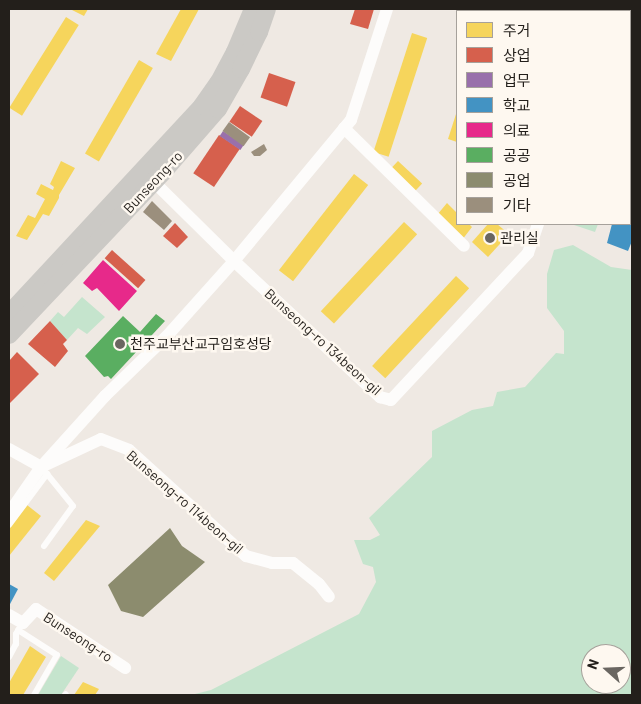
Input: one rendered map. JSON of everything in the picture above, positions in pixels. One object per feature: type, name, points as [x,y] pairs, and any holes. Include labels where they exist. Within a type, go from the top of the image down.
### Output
[{"type":"main road","name":"Bunseong-ro","points":[[9,314],[202,106],[227,67],[254,9]]},
{"type":"main road","name":"Bunseong-ro","points":[[9,335],[154,182],[218,109],[241,69],[259,32],[267,9]]},
{"type":"street","points":[[9,514],[106,396],[167,336],[234,261],[350,120],[387,9]]},
{"type":"street","points":[[344,128],[464,246]]},
{"type":"street","name":"Bunseong-ro 134beon-gil","points":[[154,182],[234,261],[380,397],[391,400],[528,253],[538,225]]},
{"type":"street","name":"Bunseong-ro 114beon-gil","points":[[44,470],[101,439],[129,450],[246,556],[272,563],[293,563],[319,584],[329,597]]},
{"type":"street","points":[[9,449],[44,470]]},
{"type":"street","name":"Bunseong-ro","points":[[9,615],[16,630],[36,609],[125,668]]},
{"type":"lane","points":[[9,525],[44,470],[73,506],[44,546]]},
{"type":"lane","points":[[9,657],[16,644],[16,630]]},
{"type":"lane","points":[[16,630],[57,655],[34,695]]},
{"type":"green space","points":[[574,225],[598,225],[595,232]]},
{"type":"green space","points":[[573,245],[611,267],[632,270],[632,695],[191,695],[211,690],[359,614],[376,582],[373,567],[363,564],[354,540],[370,540],[380,535],[369,518],[432,457],[432,431],[472,410],[493,406],[497,392],[525,387],[556,353],[564,354],[564,331],[547,308],[547,274],[554,250]]},
{"type":"green space","points":[[82,297],[105,317],[87,334],[78,328],[67,340],[50,321],[58,312],[64,317]]},
{"type":"green space","points":[[61,656],[79,668],[61,695],[38,695]]},
{"type":"building: 주거","points":[[70,9],[88,9],[84,16]]},
{"type":"building: 주거","points":[[181,9],[199,9],[171,61],[156,54]]},
{"type":"building: 주거","points":[[66,17],[79,25],[22,116],[9,108]]},
{"type":"building: 주거","points":[[412,33],[427,38],[389,157],[373,152]]},
{"type":"building: 주거","points":[[139,60],[153,68],[99,162],[85,154]]},
{"type":"building: 주거","points":[[456,114],[456,142],[448,139]]},
{"type":"building: 주거","points":[[61,161],[75,168],[49,216],[43,214],[27,240],[16,236],[28,215],[35,218],[45,199],[36,194],[41,184],[53,190],[54,187],[50,184]]},
{"type":"building: 주거","points":[[398,161],[422,184],[413,193],[389,171]]},
{"type":"building: 주거","points":[[354,174],[368,185],[293,281],[279,270]]},
{"type":"building: 주거","points":[[447,203],[456,212],[456,225],[470,225],[472,227],[462,240],[437,215]]},
{"type":"building: 주거","points":[[404,222],[417,234],[334,324],[321,311]]},
{"type":"building: 주거","name":"관리실","points":[[487,225],[498,225],[509,234],[488,257],[472,242]]},
{"type":"building: 주거","points":[[456,276],[469,288],[385,378],[372,366]]},
{"type":"building: 주거","points":[[27,505],[41,516],[9,556],[9,528]]},
{"type":"building: 주거","points":[[86,520],[100,526],[54,581],[44,573]]},
{"type":"building: 주거","points":[[30,646],[46,657],[23,695],[9,695],[9,683]]},
{"type":"building: 주거","points":[[83,682],[99,689],[95,695],[74,695]]},
{"type":"building: 상업","points":[[355,9],[374,9],[368,29],[350,24]]},
{"type":"building: 상업","points":[[269,73],[295,82],[287,107],[261,98]]},
{"type":"building: 상업","points":[[240,106],[262,121],[252,137],[229,122]]},
{"type":"building: 상업","points":[[219,135],[240,149],[214,187],[193,173]]},
{"type":"building: 상업","points":[[175,223],[188,237],[177,248],[163,236]]},
{"type":"building: 상업","points":[[112,250],[145,280],[138,288],[105,258]]},
{"type":"building: 상업","points":[[50,321],[67,340],[63,344],[68,351],[55,367],[28,344]]},
{"type":"building: 상업","points":[[17,352],[39,374],[9,404],[9,361]]},
{"type":"building: 업무","points":[[223,131],[244,145],[240,150],[220,136]]},
{"type":"building: 학교","points":[[632,168],[632,189],[631,188]]},
{"type":"building: 학교","points":[[632,189],[632,241],[628,251],[607,243],[612,225],[631,225]]},
{"type":"building: 학교","points":[[9,584],[18,589],[9,606]]},
{"type":"building: 의료","points":[[103,260],[137,291],[119,311],[97,288],[92,291],[83,283]]},
{"type":"building: 공공","name":"천주교부산교구임호성당","points":[[156,314],[165,321],[111,379],[108,376],[104,377],[85,356],[123,316],[140,332]]},
{"type":"building: 공업","points":[[170,528],[182,546],[205,562],[143,617],[121,611],[108,585]]},
{"type":"building: 기타","points":[[229,122],[250,137],[244,146],[223,131]]},
{"type":"building: 기타","points":[[264,144],[267,150],[260,156],[254,156],[251,152]]},
{"type":"building: 기타","points":[[152,201],[172,221],[164,230],[143,212]]},
{"type":"place","name":"관리실","points":[[490,238]]},
{"type":"place","name":"천주교부산교구임호성당","points":[[120,344]]}]
